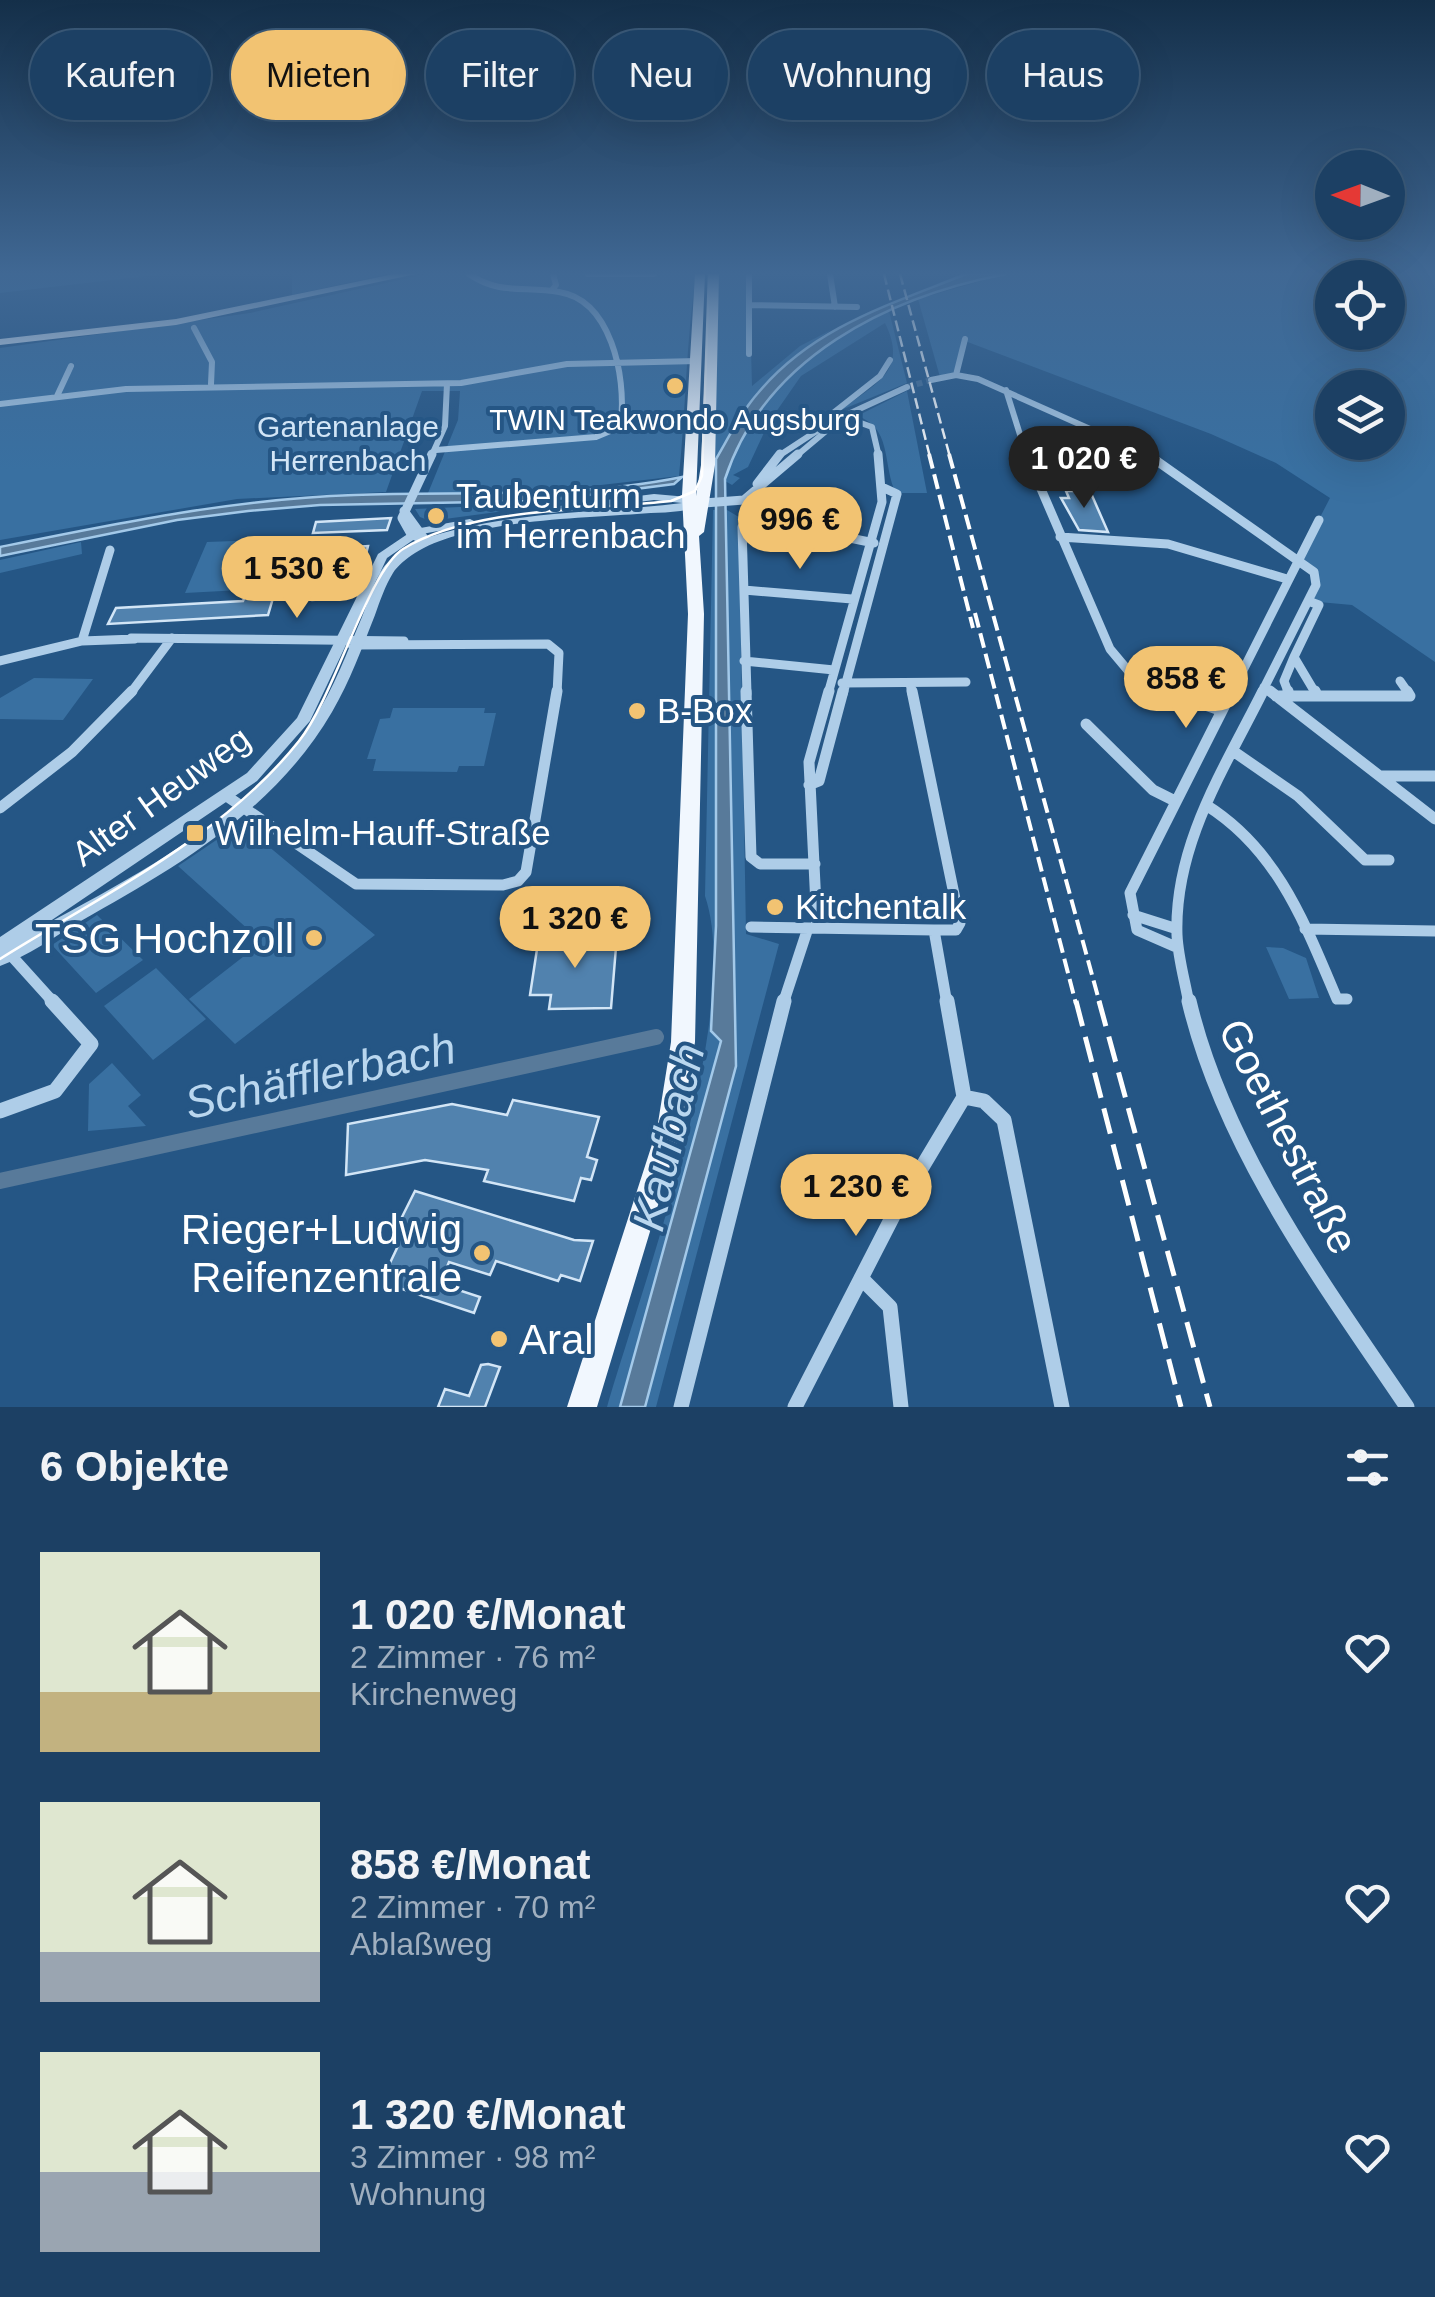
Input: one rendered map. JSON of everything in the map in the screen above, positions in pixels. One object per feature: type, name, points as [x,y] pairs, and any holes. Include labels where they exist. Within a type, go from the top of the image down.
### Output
[{"type":"main road","points":[[582,1407],[643,1217],[678,1086],[689,921],[698,340]]},
{"type":"main road","points":[[696,490],[708,457],[712,340]]},
{"type":"street","points":[[200,340],[212,362],[211,384]]},
{"type":"street","points":[[436,450],[584,439],[614,431],[624,416],[610,340]]},
{"type":"street","points":[[749,340],[749,354]]},
{"type":"street","points":[[956,375],[965,340]]},
{"type":"street","points":[[757,486],[764,468],[880,376],[890,360]]},
{"type":"street","points":[[0,404],[211,384],[447,384],[614,362],[697,361]]},
{"type":"street","points":[[58,396],[71,366]]},
{"type":"street","points":[[931,380],[956,375],[1006,390],[1162,461],[1300,558],[1316,579],[1308,601],[1319,605],[1284,682],[1289,696]]},
{"type":"street","points":[[447,384],[449,414],[436,450],[407,503],[403,524],[424,534],[696,490],[728,503],[746,497],[844,416],[907,387]]},
{"type":"street","points":[[1006,390],[1060,537],[1119,663],[1151,684],[1220,710]]},
{"type":"street","points":[[681,1407],[781,1009],[812,927],[812,747],[884,488],[872,427],[844,416],[831,417]]},
{"type":"street","points":[[810,785],[819,780],[898,494],[884,488]]},
{"type":"street","name":"Alter Heuweg","points":[[2,958],[228,796],[290,740],[352,642],[389,568],[424,534],[550,518],[696,490]]},
{"type":"street","points":[[746,497],[755,506],[753,518],[742,527],[751,859],[760,864],[815,864]]},
{"type":"street","points":[[753,518],[884,545]]},
{"type":"street","points":[[1176,947],[1143,935],[1132,915],[1130,893],[1319,520]]},
{"type":"street","points":[[1060,537],[1168,544],[1287,579]]},
{"type":"street","points":[[82,641],[110,550]]},
{"type":"street","points":[[744,590],[852,599]]},
{"type":"street","name":"Goethestraße","points":[[1308,601],[1269,691],[1232,752],[1186,852],[1174,928],[1176,947],[1196,1027],[1237,1122],[1304,1247],[1407,1407]]},
{"type":"street","points":[[0,661],[82,641],[131,638],[532,641],[548,644],[558,653],[561,669],[532,850],[526,872],[518,881],[488,886],[365,887],[228,796]]},
{"type":"street","points":[[0,808],[42,777],[106,718],[172,638]]},
{"type":"street","name":"Alter Heuweg","points":[[2,958],[103,903],[244,805],[306,742],[330,703],[352,642]]},
{"type":"street","points":[[1294,657],[1317,696]]},
{"type":"street","points":[[744,661],[834,670]]},
{"type":"street","points":[[1269,691],[1289,696],[1410,696],[1400,681]]},
{"type":"street","points":[[830,683],[966,682]]},
{"type":"street","points":[[751,927],[956,930],[960,922],[910,683]]},
{"type":"street","points":[[1269,691],[1435,819]]},
{"type":"street","points":[[1086,724],[1153,790],[1175,801]]},
{"type":"street","points":[[1232,752],[1298,796],[1365,860],[1388,860]]},
{"type":"street","points":[[1380,776],[1435,776]]},
{"type":"street","points":[[1206,805],[1223,814],[1269,860],[1337,999],[1347,999]]},
{"type":"street","points":[[1132,915],[1174,928]]},
{"type":"street","points":[[1305,929],[1435,931]]},
{"type":"street","points":[[795,1407],[861,1278],[964,1097],[934,930]]},
{"type":"street","points":[[0,1111],[45,1100],[71,1081],[91,1044],[2,958]]},
{"type":"street","points":[[964,1097],[984,1101],[1004,1120],[1062,1407]]},
{"type":"street","points":[[861,1278],[890,1307],[901,1407]]},
{"type":"green space","name":"Gartenanlage Herrenbach","points":[[60,340],[689,340],[679,476],[523,494],[428,493],[458,420],[460,391],[422,391],[386,492],[237,499],[0,540],[0,348]]},
{"type":"green space","points":[[716,340],[751,340],[752,386],[800,346],[818,340],[781,372],[717,457],[711,457]]},
{"type":"green space","points":[[832,340],[859,340],[801,376],[769,422],[748,467],[733,475],[740,478],[732,485],[725,481],[734,456],[766,403]]},
{"type":"green space","points":[[891,340],[896,340],[907,383],[841,410],[885,375],[891,365]]},
{"type":"green space","points":[[929,340],[1315,340],[1315,350],[1405,350],[1405,340],[1435,340],[1435,662],[1352,605],[1308,601],[1316,579],[1299,558],[1330,498],[1276,463],[1211,434],[965,341],[956,375],[940,377]]},
{"type":"green space","points":[[907,391],[927,493],[899,493],[894,489],[881,437],[868,421],[857,416]]},
{"type":"green space","points":[[573,502],[430,521],[420,517],[415,509]]},
{"type":"green space","points":[[713,510],[727,510],[744,520],[739,526],[746,934],[779,944],[656,1407],[607,1407],[684,1149],[711,1007],[713,946],[705,896]]},
{"type":"green space","points":[[261,540],[241,590],[185,593],[207,542]]},
{"type":"green space","points":[[81,542],[82,554],[0,573],[0,560]]},
{"type":"green space","points":[[34,678],[93,679],[63,720],[0,719],[0,698]]},
{"type":"green space","points":[[393,708],[485,708],[484,713],[496,713],[484,766],[459,766],[457,772],[373,771],[376,759],[367,759],[380,719],[390,718]]},
{"type":"green space","name":"TSG Hochzoll","points":[[237,826],[244,826],[375,935],[235,1044],[189,999],[262,942],[178,866]]},
{"type":"green space","points":[[97,915],[143,960],[96,993],[52,945]]},
{"type":"green space","points":[[1266,947],[1283,948],[1306,958],[1319,998],[1289,999]]},
{"type":"green space","points":[[156,968],[206,1019],[153,1060],[104,1006]]},
{"type":"green space","points":[[112,1063],[141,1095],[128,1106],[146,1126],[88,1131],[89,1084]]},
{"type":"shaded area","points":[[821,340],[835,340],[800,367],[769,399],[744,436],[725,479],[736,1066],[645,1407],[620,1407],[721,1041],[711,1031],[716,926],[716,459],[752,400],[803,351]]},
{"type":"shaded area","points":[[682,477],[674,484],[542,501],[320,505],[248,511],[177,520],[0,556],[0,547],[132,521],[265,501],[601,489]]},
{"type":"building","points":[[1066,491],[1090,491],[1108,532],[1079,530],[1061,498],[1069,498]]},
{"type":"building","points":[[391,518],[387,530],[313,533],[316,522]]},
{"type":"building","points":[[368,546],[359,583],[346,584],[343,598],[313,600],[317,586],[305,586],[316,549]]},
{"type":"building","points":[[276,588],[268,615],[108,624],[116,608],[243,601],[248,589]]},
{"type":"building","points":[[617,935],[611,1008],[549,1009],[551,995],[530,995],[539,936]]},
{"type":"building","points":[[513,1100],[599,1117],[587,1157],[597,1160],[591,1180],[581,1178],[574,1201],[484,1181],[488,1170],[425,1160],[346,1175],[348,1124],[452,1104],[507,1115]]},
{"type":"building","name":"Rieger+Ludwig Reifenzentrale","points":[[415,1191],[574,1240],[593,1241],[580,1281],[561,1275],[558,1281],[496,1261],[490,1275],[449,1262],[440,1284],[480,1297],[474,1313],[381,1282],[398,1246],[389,1243]]},
{"type":"building","name":"Aral","points":[[481,1365],[500,1367],[485,1407],[438,1407],[445,1389],[469,1396]]},
{"type":"waterway","name":"Schäfflerbach","points":[[0,1181],[656,1037]]},
{"type":"tunnel","points":[[907,387],[931,380]]},
{"type":"tram line","points":[[0,959],[159,862],[235,807],[269,775],[312,721],[377,582],[403,549],[431,535],[497,518],[671,501],[695,491],[702,476],[707,340]]},
{"type":"railway","points":[[901,340],[930,457]]},
{"type":"railway","points":[[918,340],[950,457]]},
{"type":"railway","points":[[929,454],[973,628]]},
{"type":"railway","points":[[949,454],[1100,1004]]},
{"type":"railway","points":[[975,613],[1076,1004]]},
{"type":"railway","points":[[1076,1001],[1181,1407]]},
{"type":"railway","points":[[1099,1001],[1210,1407]]},
{"type":"place","name":"TWIN Teakwondo Augsburg","points":[[675,386]]},
{"type":"place","name":"Taubenturm im Herrenbach","points":[[436,516]]},
{"type":"place","name":"B-Box","points":[[637,711]]},
{"type":"place","name":"Wilhelm-Hauff-Straße","points":[[195,833]]},
{"type":"place","name":"Kitchentalk","points":[[775,907]]},
{"type":"place","name":"TSG Hochzoll","points":[[314,938]]},
{"type":"place","name":"Rieger+Ludwig Reifenzentrale","points":[[482,1253]]},
{"type":"place","name":"Aral","points":[[499,1339]]},
{"type":"water label","name":"Kaufbach","points":[[668,1137]]}]
